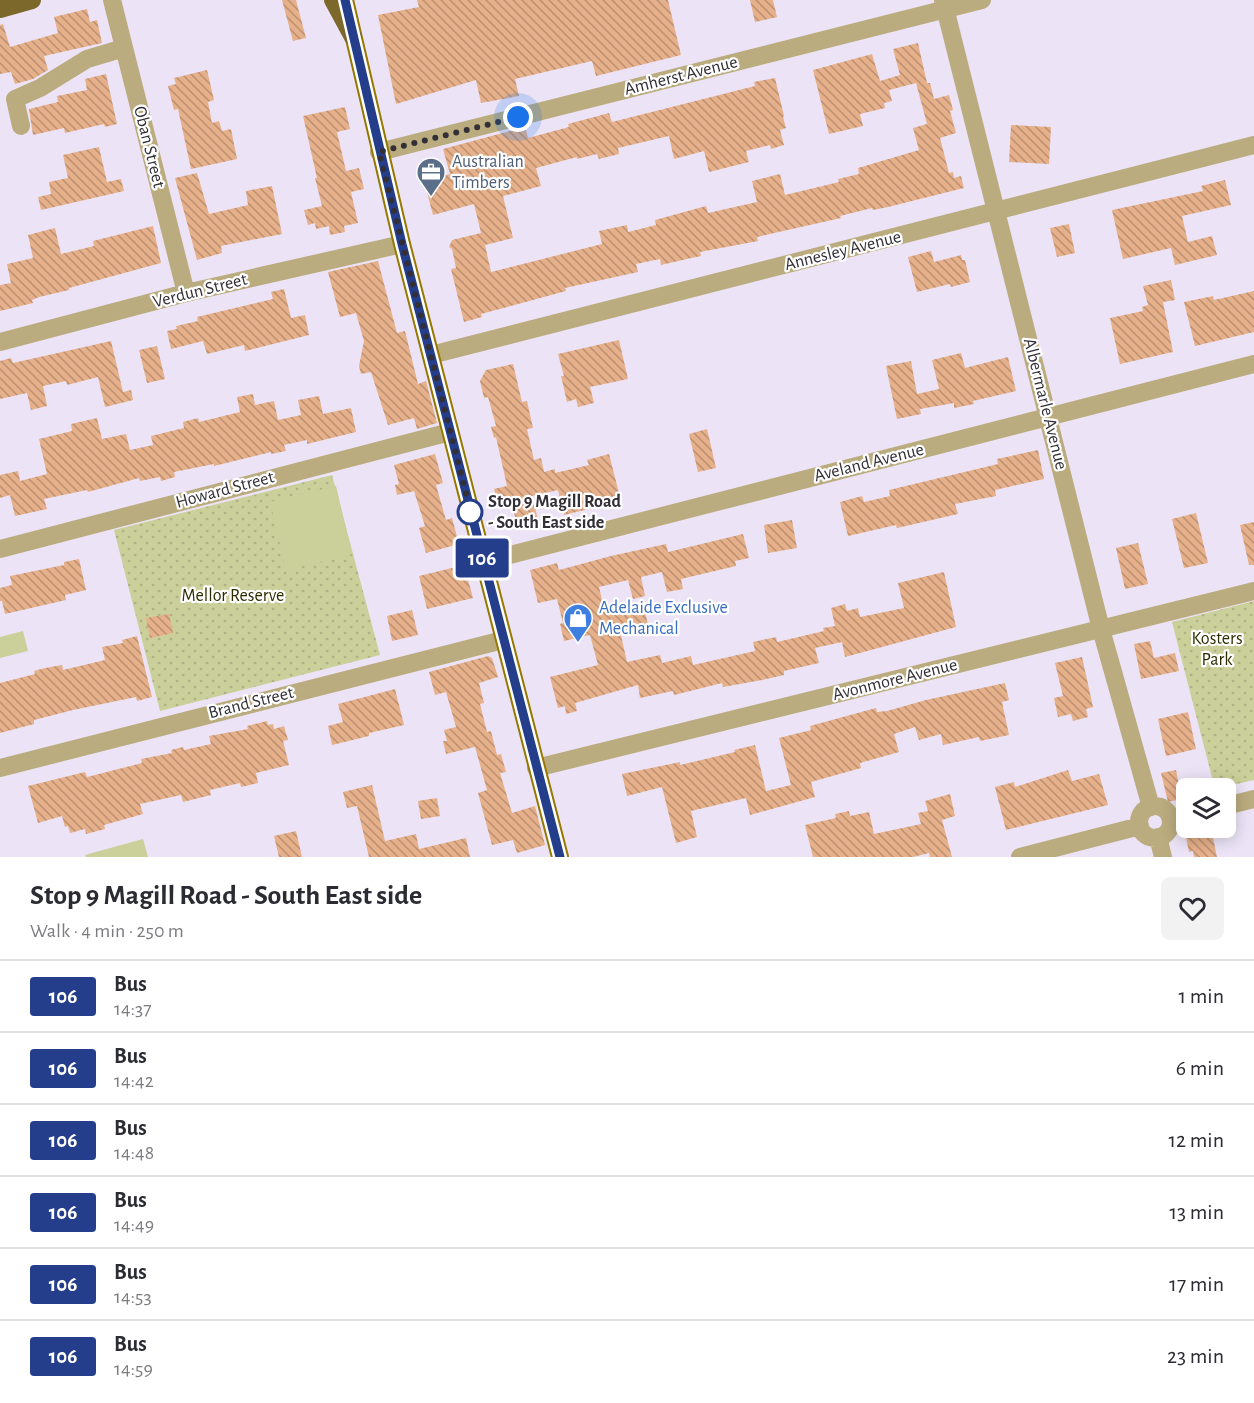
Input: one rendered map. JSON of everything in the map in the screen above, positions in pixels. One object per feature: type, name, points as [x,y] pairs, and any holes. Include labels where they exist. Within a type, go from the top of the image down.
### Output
[{"type":"highway","points":[[0,9],[32,0]]},
{"type":"highway","points":[[333,0],[353,37]]},
{"type":"main road","points":[[345,0],[379,152],[557,856]]},
{"type":"street","name":"Oban Street","points":[[112,0],[186,293]]},
{"type":"street","name":"Amherst Avenue","points":[[379,152],[944,5],[982,0]]},
{"type":"street","name":"Albermarle Avenue","points":[[944,5],[1101,629],[1151,807]]},
{"type":"street","points":[[21,126],[7,97],[40,88],[87,59],[124,48]]},
{"type":"street","name":"Annesley Avenue","points":[[431,355],[1254,145]]},
{"type":"street","name":"Verdun Street","points":[[0,342],[186,293],[402,244]]},
{"type":"street","name":"Aveland Avenue","points":[[483,562],[1254,364]]},
{"type":"street","name":"Howard Street","points":[[0,549],[450,432]]},
{"type":"street","name":"Avonmore Avenue","points":[[536,768],[1254,591]]},
{"type":"street","name":"Brand Street","points":[[0,768],[503,640]]},
{"type":"street","points":[[1236,804],[1254,799]]},
{"type":"street","points":[[1176,815],[1162,808],[1151,807],[1141,814],[1140,826],[1146,835],[1158,837],[1168,830],[1176,819]]},
{"type":"street","points":[[1020,857],[1140,826]]},
{"type":"street","points":[[1158,837],[1163,857]]},
{"type":"green space","name":"Mellor Reserve","points":[[332,475],[380,655],[160,711],[114,530]]},
{"type":"green space","points":[[336,486],[352,554],[286,570],[270,502]]},
{"type":"green space","name":"Kosters Park","points":[[1254,601],[1254,780],[1236,784],[1236,778],[1212,778],[1172,622]]},
{"type":"green space","points":[[23,631],[28,651],[0,658],[0,637]]},
{"type":"green space","points":[[143,839],[148,857],[86,857],[85,855]]},
{"type":"building","points":[[282,0],[296,0],[306,38],[293,41]]},
{"type":"building","points":[[417,0],[668,0],[681,55],[596,76],[592,61],[515,79],[519,96],[481,103],[476,80],[396,104],[378,15],[419,7]]},
{"type":"building","points":[[750,0],[773,0],[777,17],[755,22]]},
{"type":"building","points":[[87,9],[90,22],[97,20],[102,43],[44,56],[48,70],[33,79],[15,84],[11,72],[0,74],[0,25],[3,24],[10,47],[58,33],[54,17]]},
{"type":"building","points":[[918,43],[927,83],[930,83],[934,99],[949,95],[953,110],[950,111],[956,133],[940,138],[949,173],[953,172],[954,178],[961,176],[964,188],[757,237],[758,241],[700,252],[701,256],[661,265],[660,259],[636,264],[638,272],[565,288],[566,291],[481,314],[482,317],[464,322],[451,269],[456,268],[452,249],[449,247],[452,240],[481,233],[474,204],[433,215],[424,181],[450,174],[443,149],[525,127],[528,138],[609,113],[612,122],[755,86],[754,82],[775,78],[786,128],[780,130],[784,145],[771,149],[770,145],[746,151],[749,162],[709,172],[704,151],[674,159],[669,136],[618,148],[619,154],[599,159],[597,154],[536,168],[541,186],[503,196],[513,238],[485,245],[491,272],[602,244],[599,231],[627,225],[628,232],[656,225],[655,220],[706,206],[708,213],[757,202],[752,181],[780,174],[785,195],[839,182],[838,179],[859,174],[858,168],[919,150],[913,128],[927,124],[916,83],[889,90],[892,101],[884,103],[885,108],[860,114],[863,126],[829,134],[813,70],[872,54],[880,81],[900,75],[893,49]]},
{"type":"building","points":[[207,70],[214,100],[208,102],[212,123],[219,121],[222,131],[231,129],[237,159],[191,169],[178,109],[174,110],[168,86],[176,84],[174,78]]},
{"type":"building","points":[[106,74],[117,124],[105,127],[104,124],[65,133],[64,128],[33,135],[29,109],[58,102],[57,96],[87,90],[85,79]]},
{"type":"building","points":[[345,107],[350,129],[337,132],[346,171],[359,168],[364,189],[351,192],[358,223],[344,226],[345,232],[330,235],[329,226],[316,229],[315,223],[308,225],[304,210],[322,206],[303,116]]},
{"type":"building","points":[[1011,125],[1051,127],[1049,164],[1009,162]]},
{"type":"building","points":[[99,147],[107,182],[121,179],[124,191],[41,210],[38,197],[51,194],[49,182],[68,178],[63,155]]},
{"type":"building","points":[[197,173],[209,214],[248,205],[246,191],[272,186],[282,234],[221,246],[222,253],[197,260],[175,178]]},
{"type":"building","points":[[1225,180],[1231,205],[1182,216],[1188,242],[1212,236],[1217,255],[1175,265],[1171,248],[1123,259],[1112,210],[1203,191],[1201,186]]},
{"type":"building","points":[[1069,224],[1075,253],[1057,257],[1050,228]]},
{"type":"building","points":[[153,226],[161,263],[69,288],[69,290],[39,297],[32,300],[33,303],[0,311],[0,285],[11,283],[7,264],[33,258],[28,235],[55,228],[61,254],[94,246],[93,241]]},
{"type":"building","points":[[931,251],[934,262],[961,255],[962,260],[965,260],[970,282],[917,292],[908,257]]},
{"type":"building","points":[[378,261],[397,333],[405,331],[418,384],[426,381],[437,423],[417,429],[414,418],[388,425],[371,372],[361,374],[359,366],[364,341],[356,313],[340,317],[328,272]]},
{"type":"building","points":[[1171,280],[1175,300],[1163,302],[1173,352],[1120,364],[1110,318],[1143,311],[1142,307],[1148,305],[1143,286]]},
{"type":"building","points":[[284,289],[291,318],[305,315],[309,335],[245,351],[244,345],[207,354],[203,341],[171,349],[167,331],[177,329],[176,326],[198,321],[197,317],[273,299],[271,292]]},
{"type":"building","points":[[1254,291],[1254,332],[1195,346],[1184,302],[1213,296],[1214,300]]},
{"type":"building","points":[[619,340],[628,379],[590,387],[594,403],[578,407],[576,399],[567,402],[561,376],[564,376],[558,354]]},
{"type":"building","points":[[111,341],[123,392],[131,390],[133,400],[105,407],[98,377],[67,385],[66,381],[43,386],[47,406],[31,410],[27,393],[0,399],[0,361],[11,358],[13,363]]},
{"type":"building","points":[[157,346],[165,379],[147,383],[139,350]]},
{"type":"building","points":[[961,353],[965,368],[1008,357],[1016,391],[954,408],[954,403],[920,409],[921,414],[897,419],[886,366],[911,361],[917,394],[939,389],[932,360]]},
{"type":"building","points":[[513,364],[522,402],[527,401],[533,428],[527,429],[534,460],[541,458],[544,472],[555,469],[555,473],[589,465],[587,460],[609,454],[621,501],[564,515],[558,490],[532,496],[538,519],[517,524],[511,502],[498,505],[494,489],[507,486],[496,437],[494,438],[491,427],[496,426],[488,397],[484,398],[480,381],[486,370]]},
{"type":"building","points":[[253,394],[255,405],[274,401],[278,420],[301,415],[298,400],[319,396],[323,414],[351,408],[356,432],[307,444],[307,440],[284,445],[286,451],[174,472],[175,477],[161,481],[160,477],[140,481],[139,478],[88,492],[87,490],[44,499],[47,509],[15,516],[10,495],[0,498],[0,475],[18,471],[20,481],[47,474],[39,439],[72,431],[71,424],[97,418],[102,439],[126,434],[130,450],[153,445],[151,436],[184,428],[183,422],[198,418],[199,422],[240,412],[237,397]]},
{"type":"building","points":[[707,429],[716,468],[698,472],[689,434]]},
{"type":"building","points":[[1038,450],[1044,479],[995,490],[996,496],[955,504],[958,514],[848,536],[840,502],[862,496],[864,502],[890,496],[889,490],[998,464],[997,459]]},
{"type":"building","points":[[435,454],[443,483],[436,485],[446,520],[452,518],[459,544],[426,553],[419,528],[425,526],[414,491],[397,495],[395,485],[399,484],[394,465]]},
{"type":"building","points":[[1196,513],[1208,563],[1184,568],[1172,519]]},
{"type":"building","points":[[792,520],[797,548],[768,553],[764,525]]},
{"type":"building","points":[[1254,522],[1254,565],[1249,565],[1240,525]]},
{"type":"building","points":[[743,534],[749,558],[735,561],[736,566],[681,579],[683,589],[667,592],[662,572],[641,577],[645,596],[633,599],[628,580],[599,587],[605,613],[643,602],[648,625],[620,631],[627,662],[660,655],[662,663],[691,656],[693,665],[755,651],[753,642],[776,637],[777,642],[824,631],[823,628],[835,626],[831,608],[845,604],[847,611],[858,608],[860,617],[904,608],[898,583],[944,572],[956,627],[845,657],[842,642],[815,648],[819,663],[784,671],[784,675],[762,680],[723,687],[722,683],[674,695],[673,691],[640,698],[638,685],[575,703],[577,711],[566,714],[565,706],[558,708],[550,677],[598,665],[590,635],[564,641],[560,624],[563,623],[557,599],[538,603],[530,570],[557,563],[559,570],[666,544],[668,552]]},
{"type":"building","points":[[1138,543],[1148,584],[1125,589],[1116,548]]},
{"type":"building","points":[[79,559],[86,590],[65,595],[66,600],[5,614],[2,601],[0,601],[0,588],[12,585],[10,576],[64,565],[64,562]]},
{"type":"building","points":[[464,565],[473,598],[427,609],[419,576]]},
{"type":"building","points":[[412,610],[418,635],[392,641],[387,616]]},
{"type":"building","points":[[169,614],[173,633],[150,638],[146,618]]},
{"type":"building","points":[[137,636],[152,697],[137,701],[136,697],[73,710],[34,720],[34,724],[0,733],[0,683],[35,674],[34,671],[45,668],[62,665],[63,670],[105,660],[102,647],[123,643],[122,640]]},
{"type":"building","points":[[1150,641],[1154,658],[1175,653],[1179,671],[1141,679],[1134,644]]},
{"type":"building","points":[[488,656],[492,658],[498,677],[479,683],[484,703],[480,704],[487,732],[491,731],[497,755],[501,754],[506,772],[500,773],[512,813],[535,806],[545,845],[517,853],[513,840],[492,845],[478,793],[487,790],[475,747],[446,754],[443,741],[447,741],[444,730],[456,727],[446,692],[435,695],[429,672]]},
{"type":"building","points":[[1082,657],[1093,707],[1086,709],[1088,717],[1073,721],[1071,714],[1058,717],[1054,698],[1063,696],[1055,663]]},
{"type":"building","points":[[1005,683],[1009,700],[1002,702],[1009,735],[980,741],[979,737],[943,745],[941,734],[919,740],[915,727],[894,734],[899,752],[860,763],[861,768],[811,782],[815,797],[750,815],[746,798],[691,811],[697,837],[676,843],[662,787],[627,796],[622,774],[680,762],[680,765],[755,745],[766,791],[791,785],[779,738],[811,730],[810,726],[876,708],[877,712],[887,711]]},
{"type":"building","points":[[395,689],[404,725],[332,745],[328,726],[343,722],[338,704]]},
{"type":"building","points":[[1188,712],[1196,749],[1166,756],[1158,719]]},
{"type":"building","points":[[267,721],[268,725],[273,724],[274,729],[284,726],[288,740],[283,741],[289,765],[256,773],[258,783],[241,787],[240,783],[210,790],[211,795],[183,802],[181,795],[140,804],[143,814],[104,825],[105,829],[86,834],[85,829],[70,833],[68,826],[65,827],[62,816],[38,823],[28,786],[85,772],[87,777],[142,763],[141,759],[172,753],[171,750],[183,747],[184,750],[211,744],[209,736],[248,729],[247,726]]},
{"type":"building","points":[[1068,770],[1072,781],[1099,774],[1108,805],[1006,830],[995,787],[1014,782],[1015,787]]},
{"type":"building","points":[[1176,770],[1176,800],[1168,802],[1161,773]]},
{"type":"building","points":[[372,785],[385,841],[416,834],[419,849],[466,838],[470,857],[369,857],[357,806],[347,808],[343,792]]},
{"type":"building","points":[[950,794],[955,816],[942,820],[952,857],[930,857],[929,853],[913,857],[813,857],[805,825],[836,818],[835,814],[849,811],[850,816],[869,812],[874,834],[921,824],[918,813],[928,811],[925,801]]},
{"type":"building","points":[[437,798],[440,816],[421,819],[418,801]]},
{"type":"building","points":[[296,831],[302,857],[279,857],[274,836]]},
{"type":"building","points":[[1186,838],[1213,838],[1217,857],[1194,857],[1193,851],[1189,852]]},
{"type":"bus line","name":"106","points":[[345,0],[402,244],[560,857]]},
{"type":"place","name":"Australian Timbers","points":[[431,198]]},
{"type":"place","name":"Stop 9 Magill Road - South East side","points":[[470,512]]},
{"type":"place","name":"Adelaide Exclusive Mechanical","points":[[578,644]]},
{"type":"route","points":[[470,512],[379,152],[518,117]]}]
